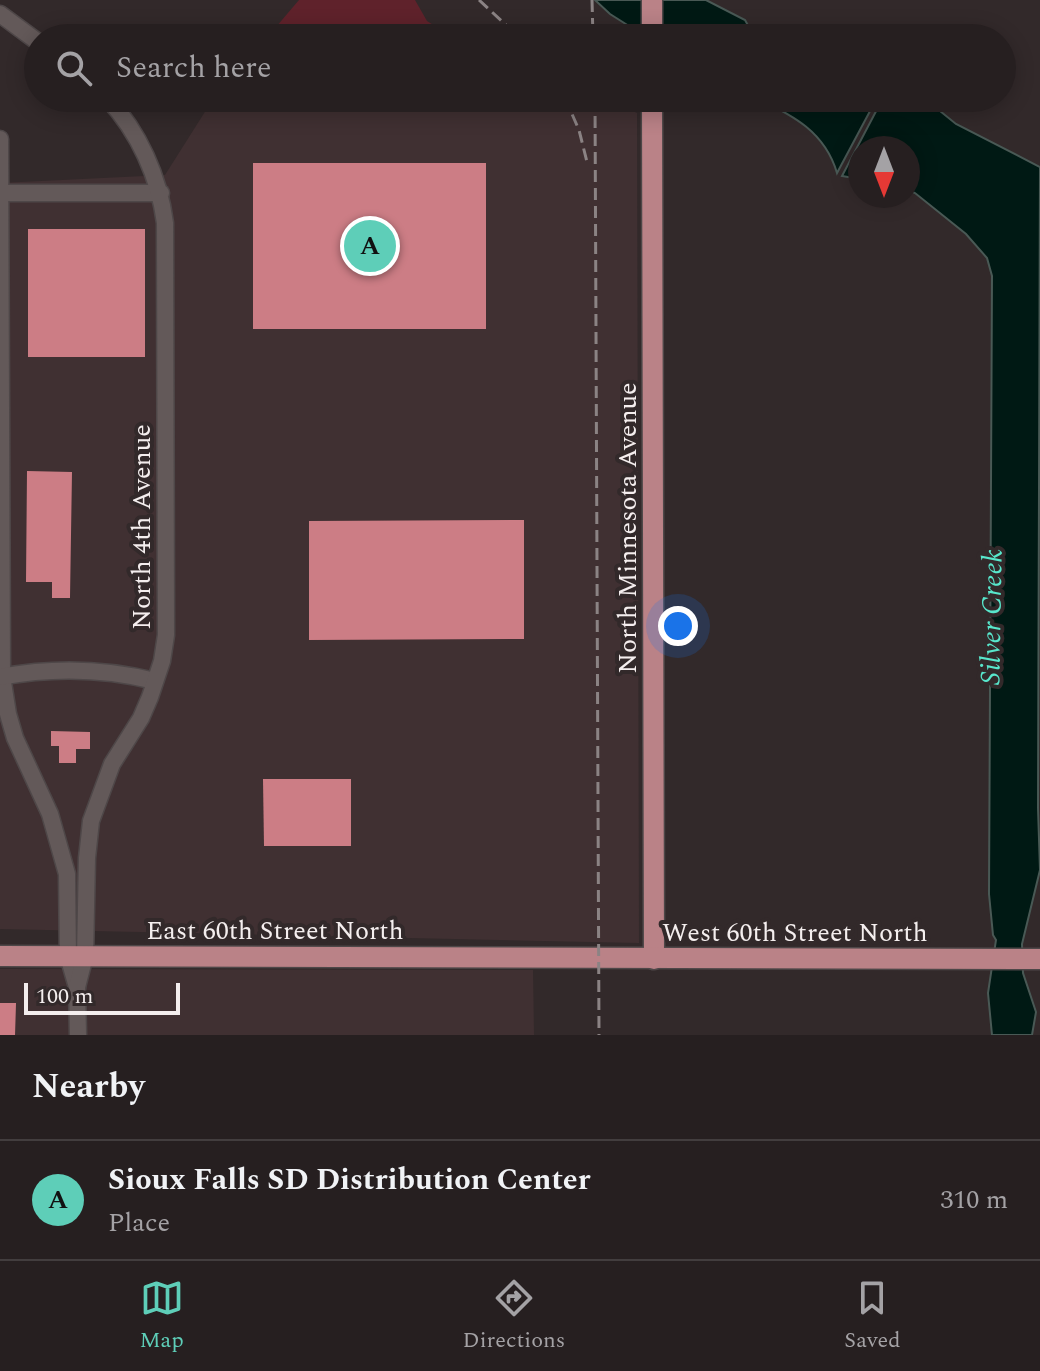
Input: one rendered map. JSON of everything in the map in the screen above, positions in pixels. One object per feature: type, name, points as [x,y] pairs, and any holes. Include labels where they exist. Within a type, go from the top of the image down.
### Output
[{"type":"main road","points":[[652,0],[652,24]]},
{"type":"main road","name":"North Minnesota Avenue","points":[[652,112],[654,959]]},
{"type":"main road","name":"East 60th Street North","points":[[0,956],[550,958]]},
{"type":"main road","name":"West 60th Street North","points":[[550,958],[1036,959]]},
{"type":"street","points":[[0,14],[24,32]]},
{"type":"street","name":"North 4th Avenue","points":[[77,956],[91,821],[108,774],[141,718],[155,681],[162,661],[167,609],[167,242],[161,193],[136,136],[118,112]]},
{"type":"street","points":[[0,139],[1,677],[15,738],[50,814],[63,852],[77,956],[78,1035]]},
{"type":"street","points":[[0,193],[161,193]]},
{"type":"street","points":[[1,677],[29,672],[93,670],[125,673],[155,681]]},
{"type":"shaded area","points":[[299,0],[415,0],[432,24],[279,24]]},
{"type":"shaded area","points":[[205,112],[637,113],[639,943],[0,929],[0,183],[165,175]]},
{"type":"shaded area","points":[[0,969],[533,970],[534,1035],[0,1035]]},
{"type":"water","points":[[595,0],[706,0],[747,24],[626,24]]},
{"type":"water","points":[[785,112],[870,112],[857,136],[848,136],[848,152],[837,173],[824,146],[806,126]]},
{"type":"water","name":"Silver Creek","points":[[876,112],[941,112],[956,124],[1040,167],[1040,870],[1022,944],[1023,973],[1036,1012],[1032,1035],[992,1035],[988,993],[996,940],[989,894],[992,276],[987,258],[966,234],[920,197],[920,136],[863,136]]},
{"type":"building","points":[[253,163],[486,163],[486,329],[253,329]]},
{"type":"building","points":[[28,229],[145,229],[145,357],[28,357]]},
{"type":"building","points":[[27,471],[72,472],[70,598],[52,598],[52,582],[26,582]]},
{"type":"building","points":[[524,520],[524,639],[309,640],[309,521]]},
{"type":"building","points":[[51,731],[90,732],[90,749],[76,749],[76,763],[59,763],[59,746],[51,746]]},
{"type":"building","points":[[263,779],[351,779],[351,846],[264,846]]},
{"type":"building","points":[[0,1003],[16,1003],[15,1035],[0,1035]]},
{"type":"railway","points":[[479,0],[505,24]]},
{"type":"railway","points":[[592,0],[593,24]]},
{"type":"railway","points":[[571,112],[587,162]]},
{"type":"railway","points":[[595,112],[599,1035]]},
{"type":"place","name":"Sioux Falls SD Distribution Center","points":[[370,246]]}]
